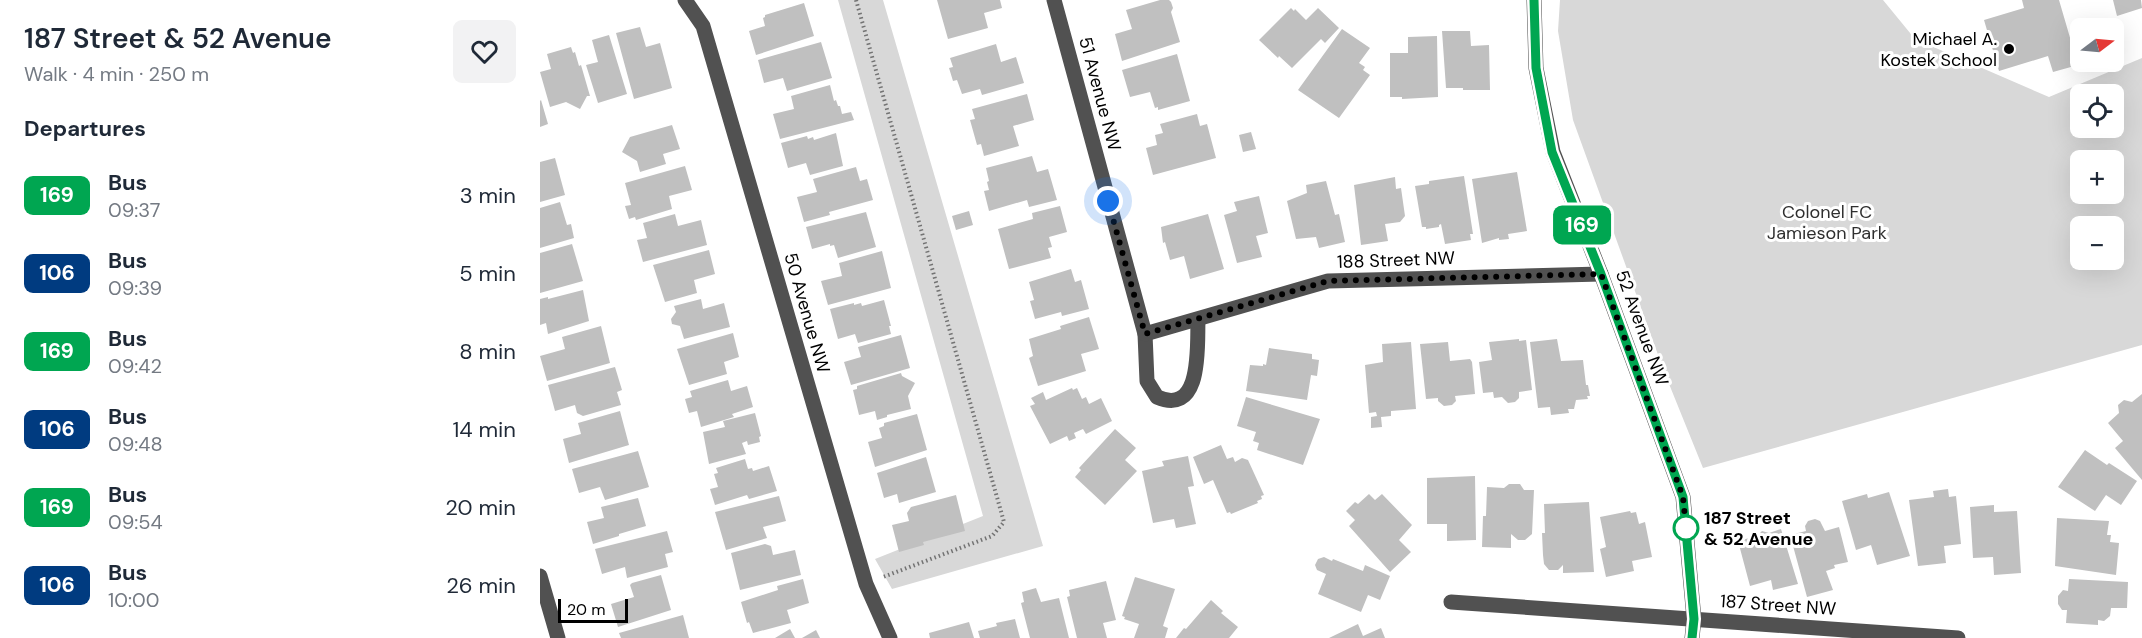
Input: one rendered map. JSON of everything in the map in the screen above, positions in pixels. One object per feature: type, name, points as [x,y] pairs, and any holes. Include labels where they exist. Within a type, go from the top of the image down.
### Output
[{"type":"street","name":"50 Avenue NW","points":[[685,0],[703,26],[866,584],[890,638]]},
{"type":"street","name":"51 Avenue NW","points":[[1054,0],[1145,334],[1147,381],[1157,397],[1166,399],[1184,395],[1190,390],[1194,381],[1198,320]]},
{"type":"street","name":"52 Avenue NW","points":[[1534,0],[1536,68],[1552,152],[1601,274],[1683,497],[1694,619],[1692,638]]},
{"type":"street","name":"188 Street NW","points":[[1145,334],[1328,281],[1601,274]]},
{"type":"street","points":[[540,576],[545,614],[558,638]]},
{"type":"street","name":"187 Street NW","points":[[1450,602],[1958,638]]},
{"type":"path","points":[[856,0],[1004,522],[992,536],[866,584]]},
{"type":"green space","points":[[838,0],[883,0],[1043,546],[892,589],[875,559],[983,516]]},
{"type":"green space","name":"Colonel FC Jamieson Park","points":[[1560,0],[1883,0],[1915,39],[2049,97],[2070,88],[2070,138],[2124,138],[2124,84],[2080,84],[2109,72],[2124,72],[2124,66],[2142,58],[2142,345],[1703,468],[1665,374],[1573,120],[1558,31]]},
{"type":"building","points":[[937,0],[1000,0],[1002,8],[984,13],[988,28],[948,39]]},
{"type":"building","points":[[1160,0],[1171,2],[1173,8],[1171,12],[1180,42],[1122,61],[1115,34],[1132,29],[1126,10]]},
{"type":"building","points":[[2022,0],[2059,0],[2070,38],[2070,67],[2053,72],[2048,56],[1999,71],[1984,20],[2024,8]]},
{"type":"building","points":[[2113,0],[2141,0],[2142,8],[2117,16]]},
{"type":"building","points":[[804,3],[814,36],[756,55],[749,31],[765,26],[763,18],[765,15]]},
{"type":"building","points":[[1291,8],[1306,20],[1318,8],[1339,28],[1325,43],[1321,39],[1292,68],[1259,40]]},
{"type":"building","points":[[640,27],[646,47],[660,43],[672,88],[634,99],[616,33]]},
{"type":"building","points":[[1342,29],[1370,48],[1359,63],[1370,75],[1339,118],[1298,90]]},
{"type":"building","points":[[1442,31],[1470,31],[1471,46],[1489,45],[1490,90],[1446,88]]},
{"type":"building","points":[[609,35],[627,94],[598,103],[586,65],[598,62],[592,40]]},
{"type":"building","points":[[1437,36],[1438,97],[1402,99],[1402,97],[1390,97],[1390,53],[1408,53],[1408,37]]},
{"type":"building","points":[[821,42],[832,78],[787,91],[783,78],[764,83],[758,60]]},
{"type":"building","points":[[996,44],[1001,62],[1016,57],[1024,83],[982,95],[980,89],[962,94],[957,80],[953,81],[949,68],[953,67],[950,58]]},
{"type":"building","points":[[571,47],[579,66],[581,65],[590,96],[587,96],[580,109],[566,102],[550,107],[540,72],[551,69],[547,54]]},
{"type":"building","points":[[1177,54],[1190,101],[1158,110],[1158,107],[1155,108],[1150,92],[1130,97],[1122,70]]},
{"type":"building","points":[[830,85],[834,101],[836,100],[840,106],[842,114],[851,112],[854,120],[780,139],[773,114],[794,109],[791,96]]},
{"type":"building","points":[[1027,94],[1034,120],[1013,126],[1019,146],[984,156],[981,144],[977,145],[970,120],[975,119],[972,109]]},
{"type":"building","points":[[540,101],[548,124],[540,127]]},
{"type":"building","points":[[1197,114],[1200,126],[1207,124],[1216,158],[1153,175],[1146,148],[1157,145],[1155,135],[1163,133],[1160,124]]},
{"type":"building","points":[[672,125],[680,149],[663,154],[666,164],[640,172],[637,161],[622,152],[630,137]]},
{"type":"building","points":[[1251,132],[1256,149],[1243,152],[1239,135]]},
{"type":"building","points":[[836,133],[843,166],[810,175],[806,163],[788,168],[781,143],[807,136],[808,139],[813,137],[814,140]]},
{"type":"building","points":[[1032,156],[1037,172],[1048,169],[1057,200],[1029,207],[1027,200],[989,211],[984,191],[989,190],[986,168]]},
{"type":"building","points":[[555,158],[565,195],[540,202],[540,162]]},
{"type":"building","points":[[685,166],[692,190],[669,196],[672,209],[636,220],[635,217],[629,219],[625,206],[631,205],[625,183]]},
{"type":"building","points":[[856,167],[860,181],[867,179],[873,200],[829,212],[830,215],[804,222],[797,197],[817,192],[813,179]]},
{"type":"building","points":[[1517,172],[1527,231],[1508,234],[1509,239],[1499,240],[1499,238],[1482,243],[1472,179]]},
{"type":"building","points":[[1464,176],[1473,234],[1470,234],[1471,240],[1445,244],[1441,224],[1439,227],[1426,229],[1422,227],[1415,186],[1429,184],[1429,181]]},
{"type":"building","points":[[1395,177],[1396,189],[1401,188],[1405,216],[1400,222],[1385,224],[1388,241],[1361,245],[1354,185]]},
{"type":"building","points":[[1326,181],[1335,215],[1339,214],[1345,242],[1319,248],[1316,237],[1296,239],[1287,201],[1307,193],[1306,185]]},
{"type":"building","points":[[1259,196],[1268,233],[1256,236],[1262,257],[1237,263],[1224,215],[1237,211],[1234,202]]},
{"type":"building","points":[[560,202],[567,225],[571,224],[574,238],[540,248],[540,208]]},
{"type":"building","points":[[1060,206],[1067,232],[1049,237],[1052,247],[1048,248],[1051,258],[1009,269],[998,229],[1033,219],[1032,213]]},
{"type":"building","points":[[969,211],[973,225],[956,230],[952,216]]},
{"type":"building","points":[[866,212],[876,247],[838,258],[834,245],[812,249],[806,227]]},
{"type":"building","points":[[675,214],[678,226],[701,220],[707,245],[643,262],[637,240],[647,238],[643,223]]},
{"type":"building","points":[[1208,214],[1224,269],[1190,279],[1184,256],[1170,260],[1165,242],[1163,243],[1161,227]]},
{"type":"building","points":[[572,244],[583,281],[540,293],[540,253]]},
{"type":"building","points":[[709,250],[715,274],[694,280],[697,293],[665,302],[653,265]]},
{"type":"building","points":[[882,251],[891,288],[828,305],[821,281],[842,276],[839,263]]},
{"type":"building","points":[[1071,269],[1075,282],[1081,280],[1089,309],[1062,316],[1061,312],[1035,319],[1030,301],[1034,300],[1029,282]]},
{"type":"building","points":[[583,290],[589,321],[548,334],[546,323],[540,325],[540,299]]},
{"type":"building","points":[[701,299],[703,309],[724,303],[730,327],[684,339],[680,326],[672,324],[671,319],[676,312],[674,306]]},
{"type":"building","points":[[884,300],[891,334],[858,343],[855,334],[838,339],[830,309],[854,303],[854,305],[861,303],[862,306]]},
{"type":"building","points":[[1089,317],[1099,349],[1081,354],[1086,371],[1038,386],[1029,358],[1033,356],[1029,339]]},
{"type":"building","points":[[601,326],[610,363],[547,381],[540,356],[565,349],[562,337]]},
{"type":"building","points":[[733,333],[739,357],[724,362],[727,374],[689,385],[677,349]]},
{"type":"building","points":[[901,335],[910,368],[851,385],[844,362],[861,357],[858,347]]},
{"type":"building","points":[[1519,339],[1519,341],[1526,340],[1532,390],[1519,392],[1519,398],[1515,402],[1508,403],[1502,397],[1494,398],[1493,392],[1483,393],[1479,362],[1492,360],[1489,342]]},
{"type":"building","points":[[1557,339],[1561,361],[1583,360],[1586,385],[1588,385],[1590,396],[1587,396],[1588,399],[1576,400],[1574,409],[1568,409],[1569,413],[1551,415],[1550,407],[1538,408],[1530,342]]},
{"type":"building","points":[[1411,342],[1416,409],[1391,411],[1391,416],[1381,417],[1382,427],[1371,428],[1371,417],[1377,416],[1376,412],[1369,413],[1365,365],[1383,362],[1382,344]]},
{"type":"building","points":[[1448,342],[1450,361],[1470,359],[1472,362],[1475,394],[1455,396],[1456,401],[1452,405],[1444,406],[1438,398],[1426,399],[1420,344]]},
{"type":"building","points":[[1269,348],[1312,354],[1312,359],[1319,360],[1317,376],[1311,375],[1307,400],[1246,391],[1250,365],[1266,365]]},
{"type":"building","points":[[615,367],[622,390],[617,392],[621,405],[583,416],[577,413],[575,405],[555,411],[548,385]]},
{"type":"building","points":[[901,373],[902,376],[915,383],[908,396],[911,409],[877,420],[875,411],[859,415],[853,390],[857,389],[857,386]]},
{"type":"building","points":[[728,380],[731,391],[747,386],[753,407],[732,414],[734,417],[701,427],[697,411],[689,413],[685,399],[692,397],[690,391]]},
{"type":"building","points":[[1072,388],[1073,390],[1077,388],[1082,399],[1086,397],[1089,404],[1101,398],[1112,421],[1086,434],[1083,429],[1074,433],[1076,438],[1069,441],[1067,436],[1050,444],[1030,406],[1035,404],[1031,398],[1043,392],[1046,400]]},
{"type":"building","points":[[2142,394],[2142,480],[2115,448],[2123,441],[2108,423],[2119,413],[2118,405],[2124,400],[2132,402]]},
{"type":"building","points":[[1246,397],[1320,419],[1303,465],[1257,450],[1259,443],[1253,441],[1256,432],[1237,426]]},
{"type":"building","points":[[620,411],[629,445],[569,463],[563,439],[581,434],[578,423]]},
{"type":"building","points":[[755,413],[761,436],[759,437],[760,442],[748,445],[747,441],[742,443],[746,454],[709,464],[703,432],[725,427],[723,421]]},
{"type":"building","points":[[917,414],[927,450],[875,467],[868,442],[882,438],[879,428],[884,426],[884,423]]},
{"type":"building","points":[[1115,429],[1136,448],[1125,460],[1137,471],[1105,505],[1075,477],[1081,470],[1079,468]]},
{"type":"building","points":[[1221,445],[1227,459],[1233,457],[1235,462],[1242,458],[1248,460],[1264,495],[1257,501],[1258,503],[1231,514],[1227,513],[1213,480],[1204,484],[1193,457]]},
{"type":"building","points":[[2085,450],[2137,481],[2121,505],[2106,495],[2095,511],[2058,487]]},
{"type":"building","points":[[638,451],[649,487],[605,500],[600,487],[579,493],[572,469]]},
{"type":"building","points":[[1188,456],[1194,486],[1188,487],[1196,524],[1176,528],[1174,519],[1153,523],[1142,471],[1164,466],[1162,461]]},
{"type":"building","points":[[926,457],[936,492],[899,503],[897,494],[884,498],[877,473]]},
{"type":"building","points":[[745,459],[748,469],[752,468],[753,471],[769,466],[777,491],[749,499],[747,495],[715,505],[710,489],[718,487],[714,474],[718,473],[716,468]]},
{"type":"building","points":[[1475,476],[1476,540],[1447,541],[1447,524],[1427,524],[1427,478]]},
{"type":"building","points":[[1509,484],[1520,484],[1524,490],[1534,490],[1532,534],[1525,540],[1518,540],[1511,534],[1511,548],[1482,547],[1487,487],[1504,488]]},
{"type":"building","points":[[1948,489],[1949,497],[1956,496],[1961,544],[1944,546],[1946,563],[1918,566],[1909,500],[1934,497],[1933,491]]},
{"type":"building","points":[[1889,492],[1910,556],[1877,565],[1871,545],[1856,550],[1842,501],[1867,494],[1868,498]]},
{"type":"building","points":[[1369,494],[1375,500],[1382,494],[1412,525],[1399,540],[1411,552],[1390,572],[1349,526],[1355,520],[1346,511],[1355,502],[1358,504]]},
{"type":"building","points":[[956,495],[965,531],[923,542],[924,545],[899,552],[892,525],[909,521],[907,513],[911,507]]},
{"type":"building","points":[[779,496],[786,521],[763,527],[767,538],[726,550],[715,512]]},
{"type":"building","points":[[638,498],[646,526],[593,544],[587,522],[604,518],[601,507]]},
{"type":"building","points":[[1589,502],[1594,572],[1563,573],[1563,565],[1558,570],[1549,570],[1544,564],[1543,555],[1544,504]]},
{"type":"building","points":[[1994,505],[1994,512],[2017,511],[2021,573],[1994,575],[1993,557],[1973,558],[1970,507]]},
{"type":"building","points":[[1630,511],[1631,513],[1636,512],[1639,524],[1645,522],[1652,557],[1632,561],[1634,571],[1606,577],[1600,549],[1606,547],[1600,517]]},
{"type":"building","points":[[2057,518],[2109,521],[2107,535],[2111,535],[2110,542],[2119,543],[2116,575],[2055,566]]},
{"type":"building","points":[[1815,519],[1820,521],[1825,531],[1839,527],[1848,562],[1834,565],[1835,568],[1826,571],[1833,590],[1807,597],[1790,535],[1806,531],[1805,526],[1808,521]]},
{"type":"building","points":[[1781,529],[1798,584],[1773,590],[1771,580],[1750,586],[1738,541],[1757,536],[1762,531],[1769,533]]},
{"type":"building","points":[[667,531],[673,552],[665,554],[668,567],[627,578],[625,567],[602,574],[595,549]]},
{"type":"building","points":[[765,544],[771,546],[773,555],[795,550],[801,575],[740,590],[731,553]]},
{"type":"building","points":[[1324,557],[1363,571],[1365,565],[1390,576],[1380,600],[1368,595],[1361,612],[1318,594],[1326,574],[1317,570],[1315,565],[1318,559]]},
{"type":"building","points":[[661,575],[671,610],[618,627],[611,604],[634,597],[630,585],[632,583]]},
{"type":"building","points":[[1135,577],[1175,589],[1163,626],[1168,628],[1165,638],[1134,638],[1139,624],[1124,619],[1125,617],[1122,616]]},
{"type":"building","points":[[803,579],[809,603],[787,610],[791,623],[753,633],[749,622],[747,623],[741,602],[778,590],[777,586]]},
{"type":"building","points":[[2069,579],[2128,582],[2127,608],[2111,608],[2110,616],[2104,621],[2098,620],[2098,625],[2066,623],[2067,610],[2062,610],[2058,604],[2058,596],[2063,590],[2068,591]]},
{"type":"building","points":[[1106,581],[1116,620],[1103,623],[1107,638],[1077,638],[1067,597],[1070,596],[1069,590]]},
{"type":"building","points":[[1036,588],[1041,602],[1059,598],[1069,638],[1030,638],[1021,603],[1024,602],[1022,592]]},
{"type":"building","points":[[1211,600],[1223,611],[1221,613],[1238,627],[1229,638],[1176,638],[1184,628],[1186,629]]},
{"type":"building","points":[[683,615],[689,638],[621,638],[619,633]]},
{"type":"building","points":[[1015,619],[1020,638],[980,638],[978,631],[997,626],[996,623]]},
{"type":"building","points":[[969,622],[974,638],[930,638],[929,633]]},
{"type":"building","points":[[1358,624],[1363,636],[1381,628],[1385,638],[1329,638]]},
{"type":"building","points":[[790,629],[795,638],[775,638]]},
{"type":"building","points":[[816,630],[820,638],[802,638]]},
{"type":"bus line","name":"169","points":[[1534,0],[1536,68],[1552,152],[1601,274],[1683,497],[1694,619],[1692,638]]},
{"type":"place","name":"Michael A. Kostek School","points":[[2009,49]]},
{"type":"place","name":"187 Street & 52 Avenue","points":[[1686,528]]},
{"type":"route","points":[[1108,201],[1145,334],[1328,281],[1601,274],[1683,497],[1687,538],[1686,528]]}]
